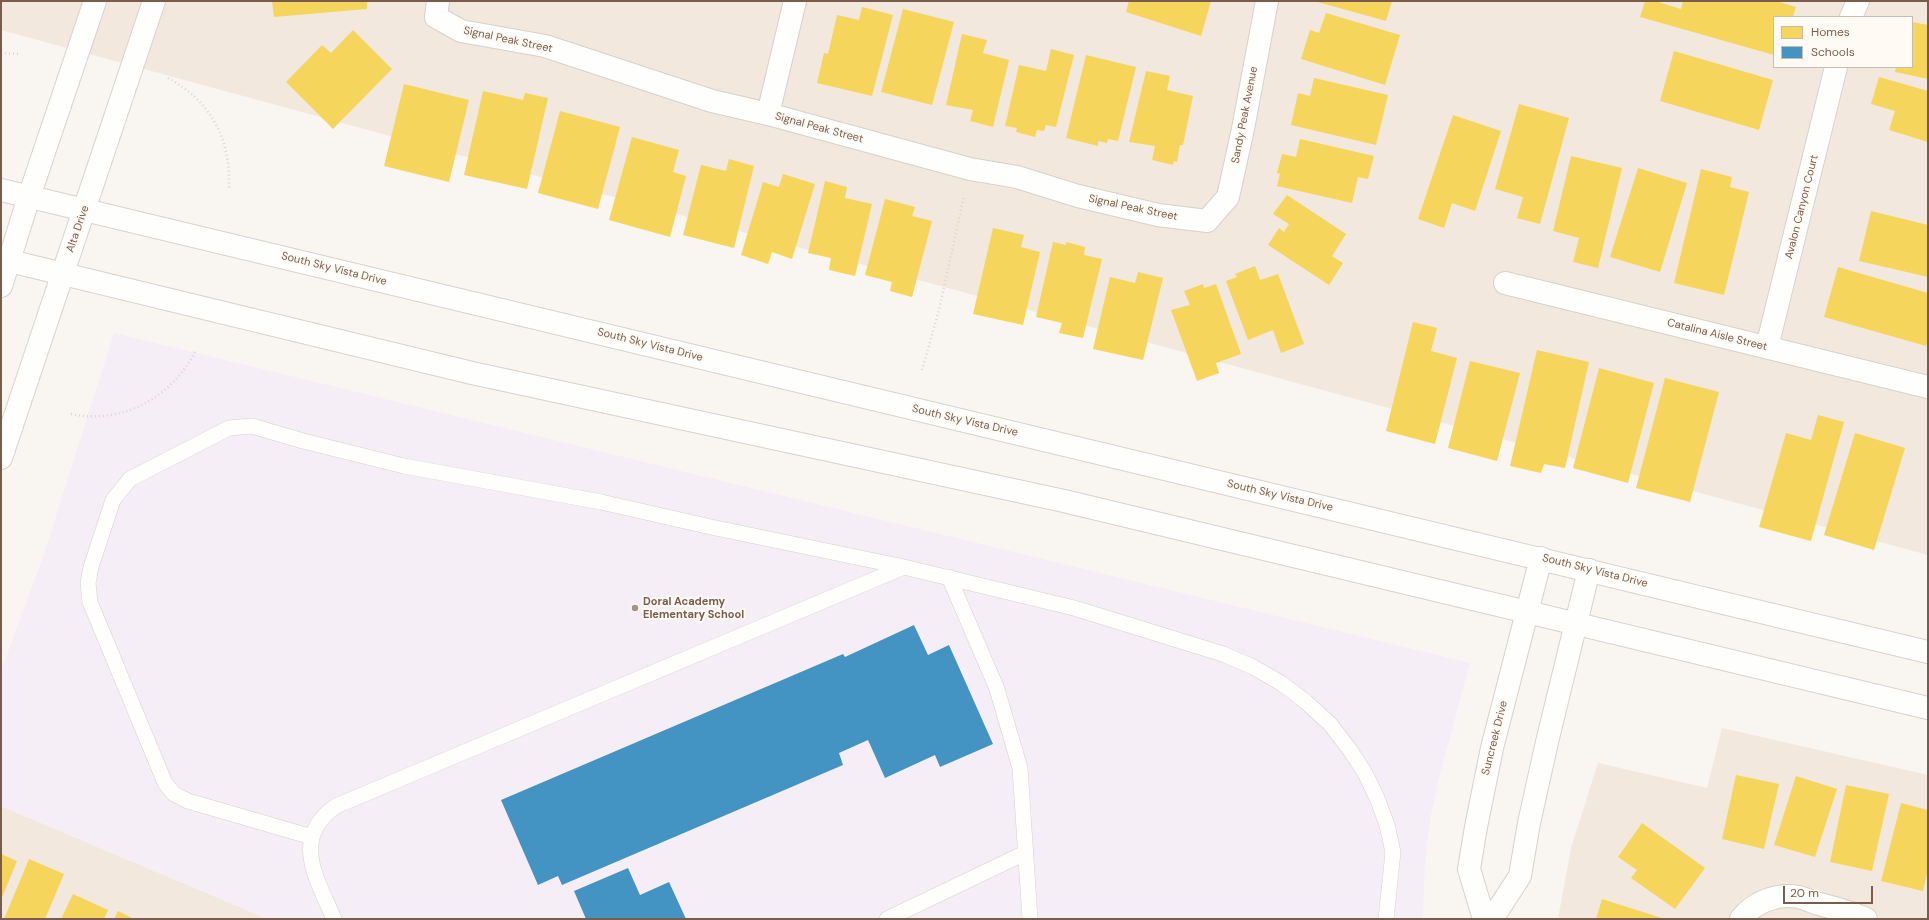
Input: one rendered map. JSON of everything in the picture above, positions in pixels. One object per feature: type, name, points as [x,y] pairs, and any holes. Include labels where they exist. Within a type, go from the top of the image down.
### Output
[{"type":"main road","points":[[1,286],[5,260],[29,197],[95,1]]},
{"type":"main road","name":"Alta Drive","points":[[1,458],[154,1]]},
{"type":"main road","points":[[768,114],[795,1]]},
{"type":"main road","name":"Sandy Peak Avenue","points":[[1207,221],[1228,197],[1243,129],[1267,1]]},
{"type":"main road","points":[[1851,16],[1858,1]]},
{"type":"main road","name":"Signal Peak Street","points":[[437,9],[461,31],[545,46],[712,101],[768,114],[970,169],[1017,177],[1078,196],[1158,215],[1207,221]]},
{"type":"main road","name":"Avalon Canyon Court","points":[[1767,347],[1836,68]]},
{"type":"main road","name":"South Sky Vista Drive","points":[[1,190],[1928,652]]},
{"type":"main road","points":[[5,260],[472,373],[1064,501],[1526,613],[1928,708]]},
{"type":"main road","name":"Catalina Aisle Street","points":[[1505,283],[1928,387]]},
{"type":"main road","name":"Suncreek Drive","points":[[1484,919],[1469,869],[1482,790],[1540,558]]},
{"type":"main road","points":[[1492,919],[1520,876],[1529,823],[1547,742],[1589,570]]},
{"type":"main road","points":[[1743,916],[1756,905],[1770,899],[1784,896],[1799,897],[1837,908],[1866,919]]},
{"type":"lane","points":[[312,838],[188,801],[174,794],[165,783],[90,602],[88,583],[91,567],[113,500],[130,479],[229,428],[252,426],[303,441],[404,466],[601,502],[711,527],[949,577],[1074,608],[1223,654],[1253,667],[1281,683],[1306,702],[1330,724],[1365,773],[1387,824],[1393,852],[1386,919]]},
{"type":"lane","points":[[334,919],[313,869],[310,857],[312,838],[319,821],[336,806],[904,567]]},
{"type":"lane","points":[[949,577],[996,690],[1020,768],[1030,919]]},
{"type":"lane","points":[[887,919],[1025,853]]},
{"type":"path","points":[[1,53],[21,54]]},
{"type":"path","points":[[168,78],[197,98],[214,120],[220,132],[228,160],[229,188]]},
{"type":"path","points":[[922,370],[940,310],[964,196]]},
{"type":"path","points":[[71,414],[95,417],[109,416],[139,407],[155,398],[168,388],[180,376],[196,350]]},
{"type":"shaded area","points":[[1,1],[1928,1],[1928,555],[1,30]]},
{"type":"shaded area","name":"Doral Academy Elementary School","points":[[114,333],[1470,663],[1441,770],[1431,815],[1425,861],[1423,919],[268,919],[1,806],[1,671],[44,554]]},
{"type":"shaded area","points":[[1722,728],[1928,775],[1928,919],[1558,919],[1571,848],[1598,763],[1707,788]]},
{"type":"shaded area","points":[[1,806],[268,919],[1,919]]},
{"type":"building: Homes","points":[[272,1],[367,1],[367,9],[274,17]]},
{"type":"building: Homes","points":[[1129,1],[1211,1],[1201,36],[1126,12]]},
{"type":"building: Homes","points":[[1314,1],[1392,1],[1386,21]]},
{"type":"building: Homes","points":[[1645,1],[1655,1],[1681,9],[1683,1],[1776,1],[1796,7],[1793,16],[1773,16],[1773,55],[1640,17]]},
{"type":"building: Homes","points":[[862,7],[893,15],[872,96],[817,83],[824,53],[828,54],[837,15],[859,20]]},
{"type":"building: Homes","points":[[903,9],[954,22],[932,105],[881,92]]},
{"type":"building: Homes","points":[[1326,13],[1400,35],[1385,85],[1301,59],[1310,30],[1319,33]]},
{"type":"building: Homes","points":[[1913,22],[1928,25],[1928,79],[1895,72],[1896,68],[1913,68]]},
{"type":"building: Homes","points":[[353,30],[392,69],[333,129],[286,82],[322,45],[331,53]]},
{"type":"building: Homes","points":[[962,34],[987,40],[983,53],[1009,60],[993,127],[970,121],[973,110],[946,105]]},
{"type":"building: Homes","points":[[1051,49],[1074,55],[1056,127],[1046,125],[1044,131],[1037,130],[1035,137],[1016,132],[1017,128],[1005,126],[1019,65],[1046,71]]},
{"type":"building: Homes","points":[[1674,51],[1773,80],[1759,130],[1660,101]]},
{"type":"building: Homes","points":[[1086,55],[1136,67],[1118,141],[1108,139],[1107,143],[1098,141],[1098,146],[1066,138]]},
{"type":"building: Homes","points":[[1146,71],[1170,76],[1167,90],[1193,96],[1183,145],[1180,145],[1177,162],[1174,161],[1173,165],[1152,160],[1155,146],[1129,142]]},
{"type":"building: Homes","points":[[1879,77],[1928,91],[1928,142],[1889,130],[1895,111],[1871,104]]},
{"type":"building: Homes","points":[[1314,78],[1388,95],[1376,145],[1291,125],[1298,93],[1310,96]]},
{"type":"building: Homes","points":[[404,84],[469,100],[449,182],[384,166]]},
{"type":"building: Homes","points":[[483,91],[523,100],[525,93],[548,98],[527,189],[464,175]]},
{"type":"building: Homes","points":[[1519,104],[1569,118],[1540,224],[1517,218],[1523,197],[1495,189]]},
{"type":"building: Homes","points":[[560,111],[620,127],[598,209],[538,193]]},
{"type":"building: Homes","points":[[1453,115],[1501,131],[1475,211],[1452,203],[1444,228],[1418,219]]},
{"type":"building: Homes","points":[[632,137],[679,150],[673,172],[686,176],[670,237],[609,220]]},
{"type":"building: Homes","points":[[1300,139],[1374,156],[1368,179],[1358,177],[1352,203],[1277,186],[1280,174],[1277,173],[1282,154],[1296,157]]},
{"type":"building: Homes","points":[[1571,156],[1622,168],[1598,268],[1573,262],[1579,238],[1553,231]]},
{"type":"building: Homes","points":[[729,159],[754,166],[734,248],[683,235],[701,165],[726,171]]},
{"type":"building: Homes","points":[[1638,168],[1687,183],[1660,272],[1610,257]]},
{"type":"building: Homes","points":[[1701,169],[1732,177],[1730,187],[1749,192],[1724,295],[1674,283]]},
{"type":"building: Homes","points":[[783,174],[815,184],[792,259],[772,252],[768,264],[741,255],[763,182],[779,187]]},
{"type":"building: Homes","points":[[825,181],[847,187],[845,198],[872,204],[855,276],[829,270],[831,258],[808,253]]},
{"type":"building: Homes","points":[[1287,195],[1346,234],[1332,256],[1343,263],[1329,285],[1268,245],[1279,228],[1284,232],[1289,224],[1273,214]]},
{"type":"building: Homes","points":[[885,199],[915,207],[912,216],[932,221],[912,297],[890,291],[892,282],[865,275]]},
{"type":"building: Homes","points":[[1871,211],[1928,225],[1928,277],[1859,261]]},
{"type":"building: Homes","points":[[993,228],[1024,235],[1021,247],[1040,252],[1023,325],[973,314]]},
{"type":"building: Homes","points":[[1053,242],[1066,245],[1066,242],[1085,247],[1084,255],[1102,259],[1083,338],[1059,333],[1062,323],[1036,317]]},
{"type":"building: Homes","points":[[1255,266],[1260,280],[1278,274],[1304,344],[1281,353],[1273,330],[1248,340],[1226,281],[1237,277],[1235,274]]},
{"type":"building: Homes","points":[[1838,267],[1928,293],[1928,340],[1926,346],[1824,317]]},
{"type":"building: Homes","points":[[1138,272],[1163,278],[1143,360],[1093,349],[1110,277],[1135,283]]},
{"type":"building: Homes","points":[[1203,284],[1204,288],[1216,284],[1241,354],[1216,363],[1219,373],[1197,381],[1171,310],[1190,305],[1184,291]]},
{"type":"building: Homes","points":[[1413,322],[1437,328],[1431,351],[1457,358],[1435,444],[1386,431]]},
{"type":"building: Homes","points":[[1537,350],[1589,362],[1565,468],[1544,464],[1541,473],[1510,466]]},
{"type":"building: Homes","points":[[1470,361],[1520,373],[1497,461],[1448,448]]},
{"type":"building: Homes","points":[[1599,368],[1654,383],[1628,483],[1573,468]]},
{"type":"building: Homes","points":[[1665,378],[1719,392],[1690,502],[1636,488]]},
{"type":"building: Homes","points":[[1818,415],[1844,422],[1811,541],[1759,527],[1786,433],[1811,440]]},
{"type":"building: Homes","points":[[1855,433],[1905,448],[1874,550],[1824,535]]},
{"type":"building: Homes","points":[[1736,775],[1779,784],[1764,849],[1722,839]]},
{"type":"building: Homes","points":[[1796,776],[1837,789],[1815,857],[1774,845]]},
{"type":"building: Homes","points":[[1846,785],[1889,794],[1872,871],[1830,862]]},
{"type":"building: Homes","points":[[1901,803],[1928,810],[1928,870],[1923,891],[1881,881]]},
{"type":"building: Homes","points":[[1642,823],[1705,868],[1675,909],[1631,878],[1637,870],[1618,857]]},
{"type":"building: Homes","points":[[1,854],[17,861],[1,900]]},
{"type":"building: Homes","points":[[29,859],[64,874],[45,919],[4,919]]},
{"type":"building: Homes","points":[[73,894],[108,910],[104,919],[61,919]]},
{"type":"building: Homes","points":[[1602,899],[1665,919],[1596,919]]},
{"type":"building: Homes","points":[[118,911],[134,919],[114,919]]},
{"type":"building: Schools","points":[[914,625],[928,655],[949,645],[993,744],[940,767],[935,755],[885,778],[868,740],[839,753],[843,765],[562,885],[558,876],[538,885],[501,800],[843,654],[845,657]]},
{"type":"building: Schools","points":[[628,868],[640,895],[669,882],[686,919],[586,919],[574,891]]},
{"type":"place","name":"Doral Academy Elementary School","points":[[635,608]]}]
